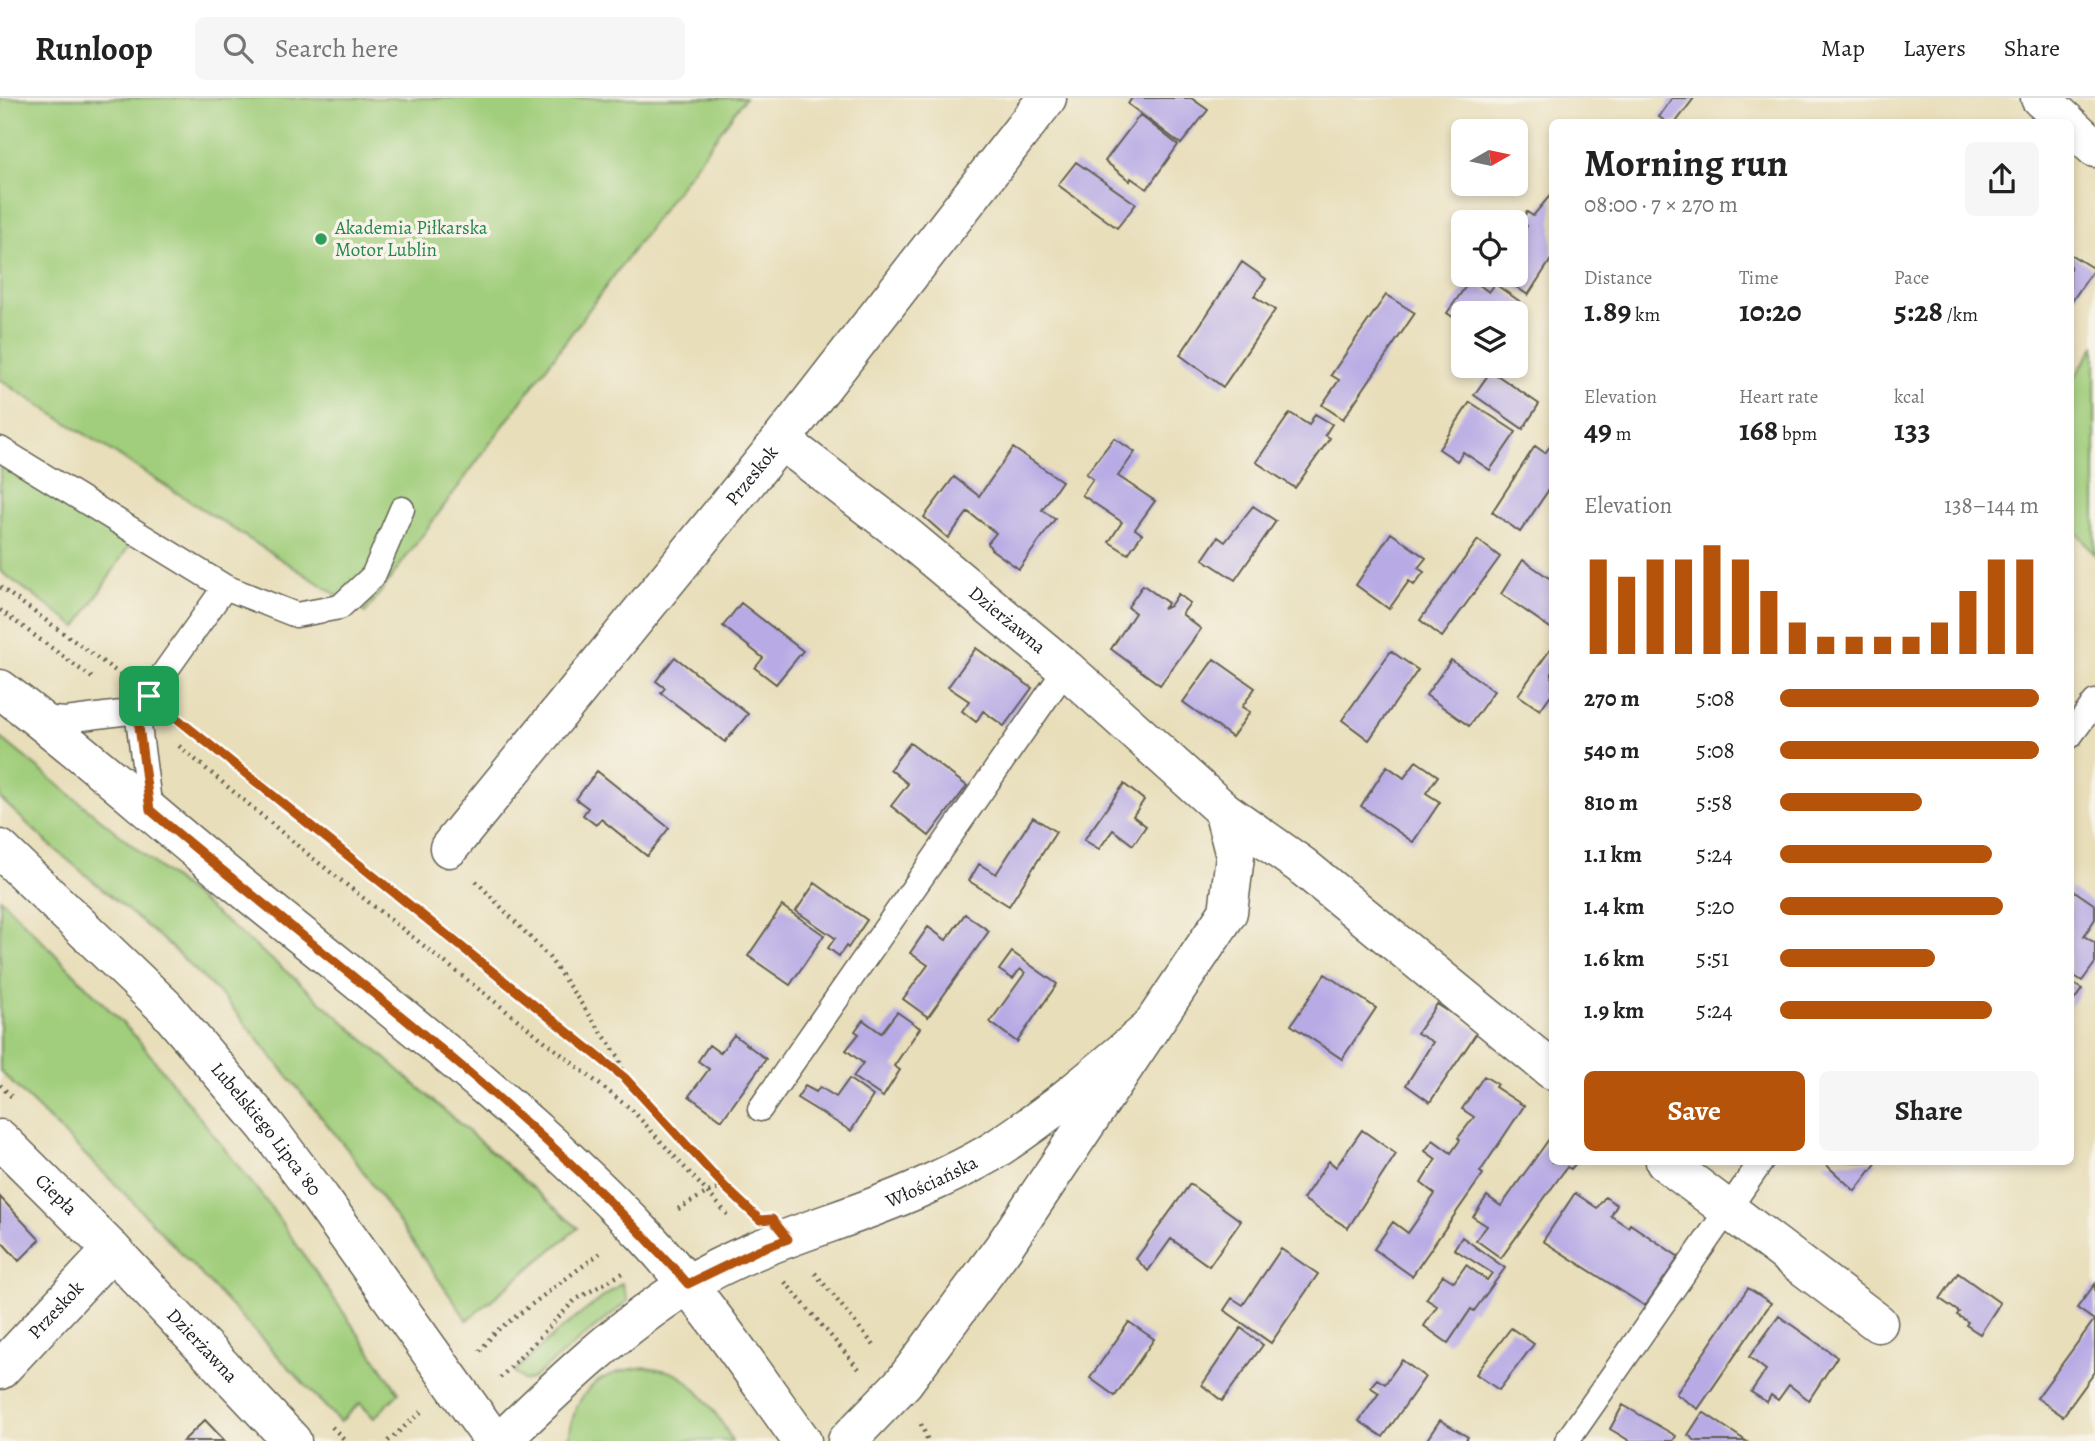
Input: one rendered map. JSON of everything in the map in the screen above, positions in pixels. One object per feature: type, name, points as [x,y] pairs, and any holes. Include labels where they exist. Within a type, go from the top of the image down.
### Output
[{"type":"street","name":"Przeskok","points":[[449,848],[781,440],[1047,98]]},
{"type":"street","points":[[2040,98],[2063,119]]},
{"type":"street","points":[[2074,129],[2095,148]]},
{"type":"street","name":"Dzierżawna","points":[[781,440],[905,535],[1066,669],[1223,810],[1312,873],[1549,1068]]},
{"type":"street","points":[[0,688],[434,1042],[535,1129],[639,1231],[688,1284],[802,1441]]},
{"type":"street","name":"Włościańska","points":[[847,1441],[895,1391],[1003,1248],[1228,912],[1235,856],[1223,810]]},
{"type":"street","name":"Lubelskiego Lipca '80","points":[[0,849],[165,1007],[241,1096],[321,1199],[495,1441]]},
{"type":"street","name":"Włościańska","points":[[501,1441],[602,1346],[688,1284],[773,1244],[930,1184],[995,1150],[1065,1100],[1146,1032]]},
{"type":"street","name":"Ciepła","points":[[0,1139],[112,1250]]},
{"type":"street","points":[[1669,1165],[1878,1323]]},
{"type":"street","name":"Przeskok","points":[[0,1370],[112,1250]]},
{"type":"street","name":"Dzierżawna","points":[[112,1250],[292,1441]]},
{"type":"lane","points":[[0,449],[225,587],[296,615],[340,607],[373,576],[402,509]]},
{"type":"lane","points":[[150,810],[143,703],[225,587]]},
{"type":"lane","points":[[760,1109],[1066,669]]},
{"type":"lane","points":[[2074,731],[2095,702]]},
{"type":"lane","points":[[39,718],[66,720],[143,703]]},
{"type":"lane","points":[[1567,1441],[1758,1165]]},
{"type":"path","points":[[0,587],[143,703],[625,1078],[725,1187],[760,1220],[772,1219],[773,1244],[895,1391]]},
{"type":"path","points":[[0,610],[143,703],[310,856],[632,1110],[708,1192],[773,1244],[895,1391],[928,1441]]},
{"type":"path","points":[[480,886],[548,956],[618,1056],[625,1078]]},
{"type":"path","points":[[388,1441],[453,1384],[495,1332],[592,1258],[708,1192],[725,1187]]},
{"type":"green space","name":"Akademia Piłkarska Motor Lublin","points":[[0,98],[745,98],[365,613],[0,380]]},
{"type":"green space","points":[[2095,346],[2095,555],[2074,529],[2074,378]]},
{"type":"green space","points":[[0,466],[132,541],[77,627],[0,571]]},
{"type":"green space","points":[[0,737],[293,977],[578,1228],[467,1320],[348,1150],[225,999],[170,946],[49,844],[0,798]]},
{"type":"green space","points":[[0,898],[136,1037],[270,1206],[399,1393],[374,1418],[360,1403],[340,1422],[128,1197],[0,1071]]},
{"type":"green space","points":[[622,1283],[628,1301],[533,1378],[525,1381],[514,1372],[556,1333]]},
{"type":"green space","points":[[647,1367],[676,1374],[691,1385],[711,1408],[732,1441],[569,1441],[576,1408],[592,1386],[615,1373]]},
{"type":"building","points":[[1132,98],[1191,98],[1208,110],[1181,144],[1128,104]]},
{"type":"building","points":[[1672,98],[1694,98],[1678,119],[1659,117]]},
{"type":"building","points":[[1140,115],[1178,145],[1147,189],[1131,178],[1130,181],[1105,161]]},
{"type":"building","points":[[1076,162],[1136,204],[1117,228],[1058,185]]},
{"type":"building","points":[[1549,197],[1549,263],[1528,295],[1516,287],[1528,287],[1528,213],[1533,216]]},
{"type":"building","points":[[2074,256],[2094,269],[2074,298]]},
{"type":"building","points":[[1242,262],[1266,279],[1254,296],[1275,310],[1223,387],[1180,355]]},
{"type":"building","points":[[1465,287],[1482,287],[1489,292],[1493,287],[1499,287],[1519,301],[1455,301]]},
{"type":"building","points":[[1386,295],[1415,313],[1343,419],[1322,405],[1339,380],[1331,375]]},
{"type":"building","points":[[1486,378],[1501,378],[1539,404],[1523,429],[1474,395]]},
{"type":"building","points":[[1470,402],[1516,432],[1490,470],[1463,452],[1457,461],[1439,449]]},
{"type":"building","points":[[1290,413],[1309,425],[1315,414],[1332,424],[1325,435],[1330,438],[1295,488],[1256,462]]},
{"type":"building","points":[[1114,438],[1135,452],[1118,476],[1155,501],[1135,529],[1142,534],[1128,554],[1109,542],[1122,522],[1082,495],[1093,479],[1086,474]]},
{"type":"building","points":[[1535,446],[1545,453],[1549,448],[1549,489],[1520,532],[1492,512]]},
{"type":"building","points":[[1013,448],[1062,481],[1042,510],[1055,519],[1019,569],[991,549],[988,543],[996,533],[968,512],[948,538],[924,517],[954,477],[979,496]]},
{"type":"building","points":[[1253,506],[1276,521],[1235,580],[1203,559],[1218,537],[1225,542]]},
{"type":"building","points":[[1391,533],[1426,558],[1418,568],[1424,572],[1414,585],[1409,581],[1389,609],[1356,585]]},
{"type":"building","points":[[1478,540],[1500,557],[1442,637],[1420,620]]},
{"type":"building","points":[[1523,560],[1549,578],[1549,627],[1501,594]]},
{"type":"building","points":[[1143,585],[1168,603],[1163,609],[1170,606],[1178,594],[1190,603],[1182,614],[1201,629],[1160,685],[1111,649],[1135,613],[1128,607]]},
{"type":"building","points":[[741,603],[803,651],[776,684],[755,668],[763,658],[723,626]]},
{"type":"building","points":[[976,648],[1032,688],[1004,726],[983,711],[976,722],[962,711],[969,701],[948,687]]},
{"type":"building","points":[[1391,651],[1418,670],[1369,740],[1342,720]]},
{"type":"building","points":[[1549,651],[1549,697],[1540,710],[1518,695]]},
{"type":"building","points":[[675,657],[748,714],[725,742],[661,693],[665,688],[656,681]]},
{"type":"building","points":[[1214,659],[1255,688],[1242,707],[1250,712],[1232,737],[1183,702]]},
{"type":"building","points":[[1451,660],[1494,691],[1469,726],[1426,695]]},
{"type":"building","points":[[910,743],[967,786],[929,836],[891,806],[908,784],[890,769]]},
{"type":"building","points":[[1416,761],[1438,776],[1426,793],[1440,802],[1413,842],[1361,806],[1387,766],[1404,778]]},
{"type":"building","points":[[597,771],[669,828],[647,856],[601,819],[596,825],[583,815],[588,808],[576,799]]},
{"type":"building","points":[[1124,784],[1144,800],[1133,816],[1146,826],[1133,845],[1113,830],[1099,849],[1084,840]]},
{"type":"building","points":[[1033,817],[1056,832],[1009,906],[969,881],[979,864],[996,874]]},
{"type":"building","points":[[815,883],[867,920],[848,948],[846,946],[839,956],[828,948],[835,938],[796,911]]},
{"type":"building","points":[[2074,891],[2095,905],[2095,919],[2084,936],[2095,943],[2095,963],[2082,981],[2074,976]]},
{"type":"building","points":[[782,906],[824,935],[790,985],[748,956]]},
{"type":"building","points":[[965,914],[989,931],[928,1017],[903,999],[928,965],[910,953],[928,927],[946,940]]},
{"type":"building","points":[[1012,952],[1057,984],[1017,1042],[990,1022],[1025,973],[1020,969],[1013,979],[999,970]]},
{"type":"building","points":[[1325,974],[1376,1008],[1342,1059],[1291,1025]]},
{"type":"building","points":[[2074,984],[2082,989],[2074,1000]]},
{"type":"building","points":[[1437,1004],[1478,1031],[1430,1102],[1406,1085],[1433,1042],[1417,1033]]},
{"type":"building","points":[[897,1012],[920,1028],[894,1066],[900,1070],[883,1097],[853,1077],[863,1063],[846,1050],[859,1034],[855,1031],[863,1020],[881,1033]]},
{"type":"building","points":[[734,1035],[766,1059],[722,1120],[689,1096],[709,1069],[698,1061],[709,1045],[720,1053]]},
{"type":"building","points":[[1484,1076],[1497,1084],[1495,1087],[1524,1106],[1480,1172],[1483,1174],[1412,1276],[1374,1249],[1393,1222],[1408,1233],[1435,1194],[1421,1183],[1436,1159],[1425,1151],[1433,1140],[1451,1153],[1460,1140],[1458,1138],[1474,1117],[1462,1109]]},
{"type":"building","points":[[849,1079],[873,1096],[851,1131],[797,1098],[805,1086],[816,1092],[820,1087],[836,1097]]},
{"type":"building","points":[[1362,1130],[1396,1154],[1348,1228],[1303,1199],[1329,1161],[1336,1167]]},
{"type":"building","points":[[1549,1139],[1549,1165],[1574,1165],[1571,1169],[1567,1167],[1501,1258],[1476,1240],[1487,1226],[1473,1217],[1487,1196],[1501,1206]]},
{"type":"building","points":[[1826,1165],[1875,1165],[1855,1191]]},
{"type":"building","points":[[1190,1184],[1241,1221],[1209,1266],[1171,1239],[1148,1271],[1136,1259]]},
{"type":"building","points":[[1575,1193],[1597,1208],[1605,1197],[1617,1205],[1611,1216],[1628,1227],[1630,1224],[1679,1257],[1645,1306],[1543,1241]]},
{"type":"building","points":[[0,1197],[40,1240],[19,1261],[0,1240]]},
{"type":"building","points":[[1462,1237],[1505,1268],[1474,1311],[1471,1309],[1448,1343],[1424,1326],[1437,1306],[1426,1299],[1443,1275],[1454,1282],[1466,1265],[1487,1280],[1492,1273],[1454,1249]]},
{"type":"building","points":[[1281,1249],[1318,1274],[1271,1343],[1224,1310],[1232,1298],[1243,1305]]},
{"type":"building","points":[[1958,1273],[2000,1303],[1980,1334],[1966,1325],[1968,1322],[1957,1315],[1959,1312],[1940,1299]]},
{"type":"building","points":[[2095,1284],[2095,1372],[2063,1416],[2037,1398],[2094,1320],[2077,1308]]},
{"type":"building","points":[[1748,1288],[1771,1303],[1698,1409],[1676,1394]]},
{"type":"building","points":[[1779,1316],[1837,1357],[1809,1400],[1789,1385],[1778,1400],[1771,1395],[1767,1402],[1751,1392],[1766,1370],[1749,1357]]},
{"type":"building","points":[[1129,1322],[1154,1339],[1115,1396],[1090,1378]]},
{"type":"building","points":[[1241,1328],[1263,1345],[1222,1401],[1202,1385]]},
{"type":"building","points":[[1511,1328],[1534,1344],[1499,1390],[1476,1374]]},
{"type":"building","points":[[1402,1360],[1425,1377],[1383,1437],[1359,1421],[1379,1393],[1370,1387],[1377,1379],[1385,1384]]},
{"type":"building","points":[[1623,1405],[1676,1436],[1673,1441],[1630,1441],[1610,1429]]},
{"type":"building","points":[[1703,1412],[1746,1441],[1696,1441],[1688,1435]]},
{"type":"building","points":[[205,1420],[225,1441],[183,1441]]},
{"type":"building","points":[[1440,1420],[1468,1437],[1465,1441],[1426,1441]]},
{"type":"place","name":"Akademia Piłkarska Motor Lublin","points":[[321,239]]},
{"type":"route","points":[[149,696],[625,1078],[725,1187],[760,1220],[772,1219],[788,1239],[758,1250],[688,1284],[639,1231],[535,1129],[434,1042],[236,883],[150,810],[137,711],[149,696]]}]
